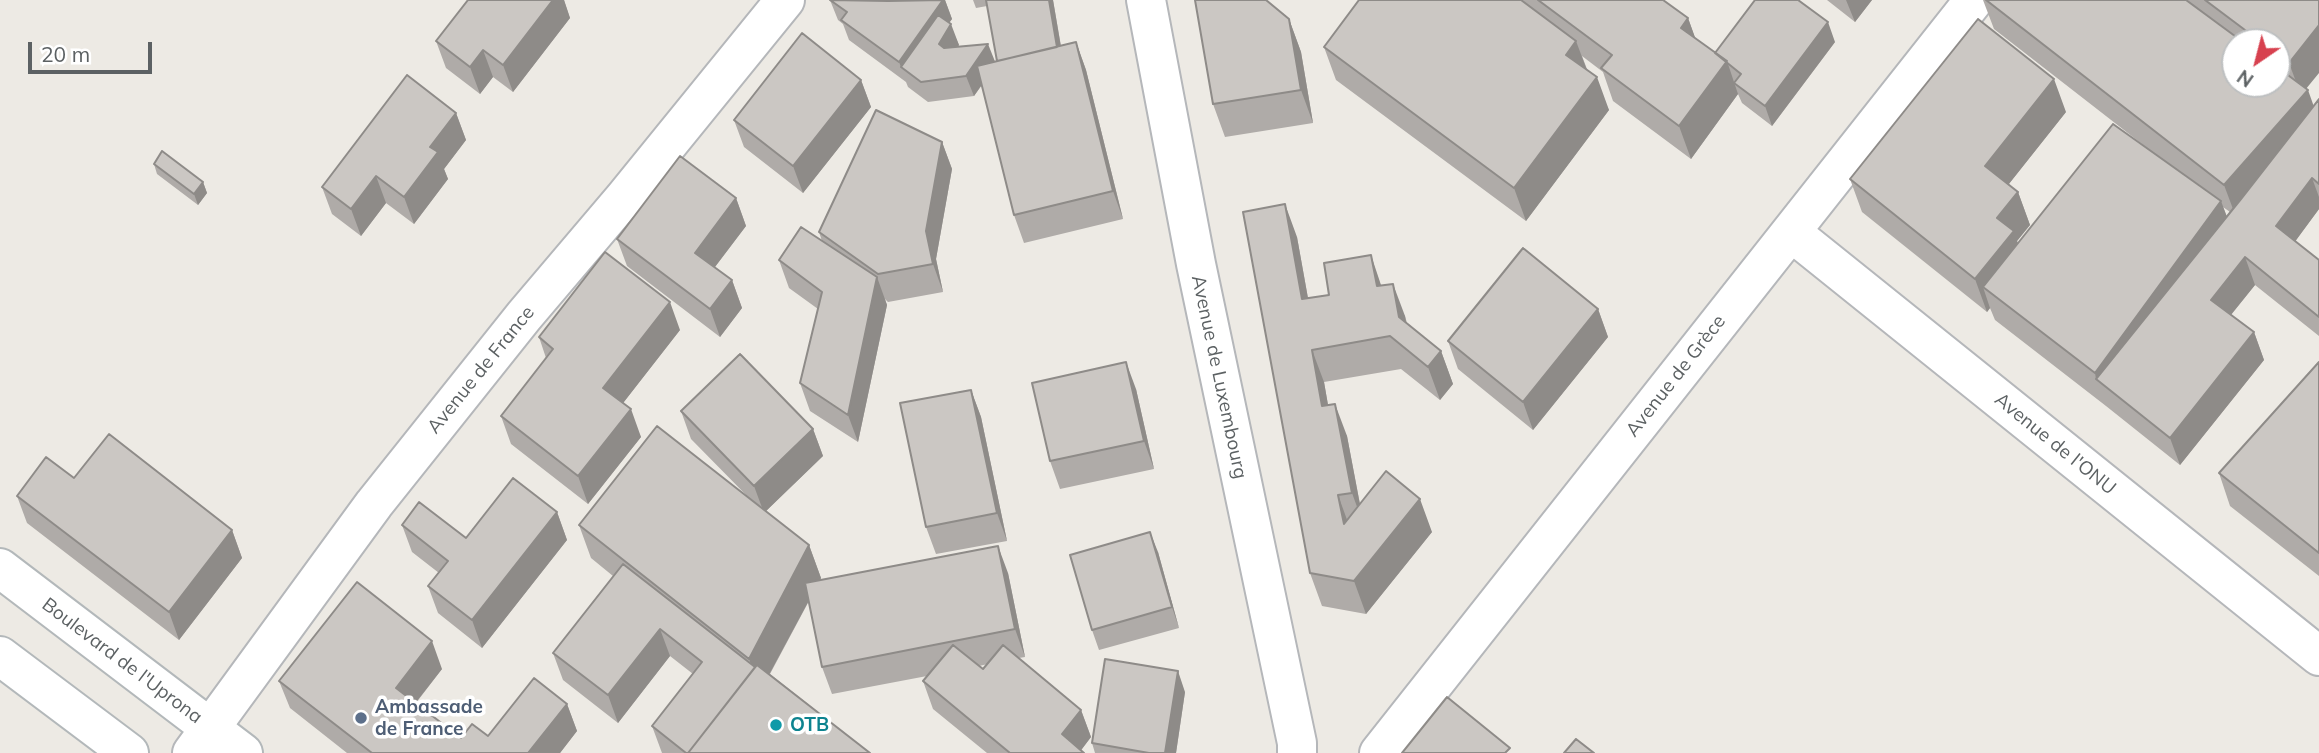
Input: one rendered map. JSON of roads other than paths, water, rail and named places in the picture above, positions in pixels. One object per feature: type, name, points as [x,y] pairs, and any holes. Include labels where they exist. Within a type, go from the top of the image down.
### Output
[{"type":"street","name":"Avenue de France","points":[[201,740],[373,504],[785,0]]},
{"type":"street","name":"Avenue de Luxembourg","points":[[1146,0],[1196,264],[1297,753]]},
{"type":"street","name":"Avenue de Grèce","points":[[1378,753],[1975,0]]},
{"type":"street","name":"Avenue de l'ONU","points":[[1791,232],[2319,656]]},
{"type":"street","name":"Boulevard de l'Uprona","points":[[0,568],[201,740],[243,753]]},
{"type":"street","points":[[0,656],[129,753]]},
{"type":"place","name":"Ambassade de France","points":[[361,718]]},
{"type":"place","name":"OTB","points":[[776,725]]}]
